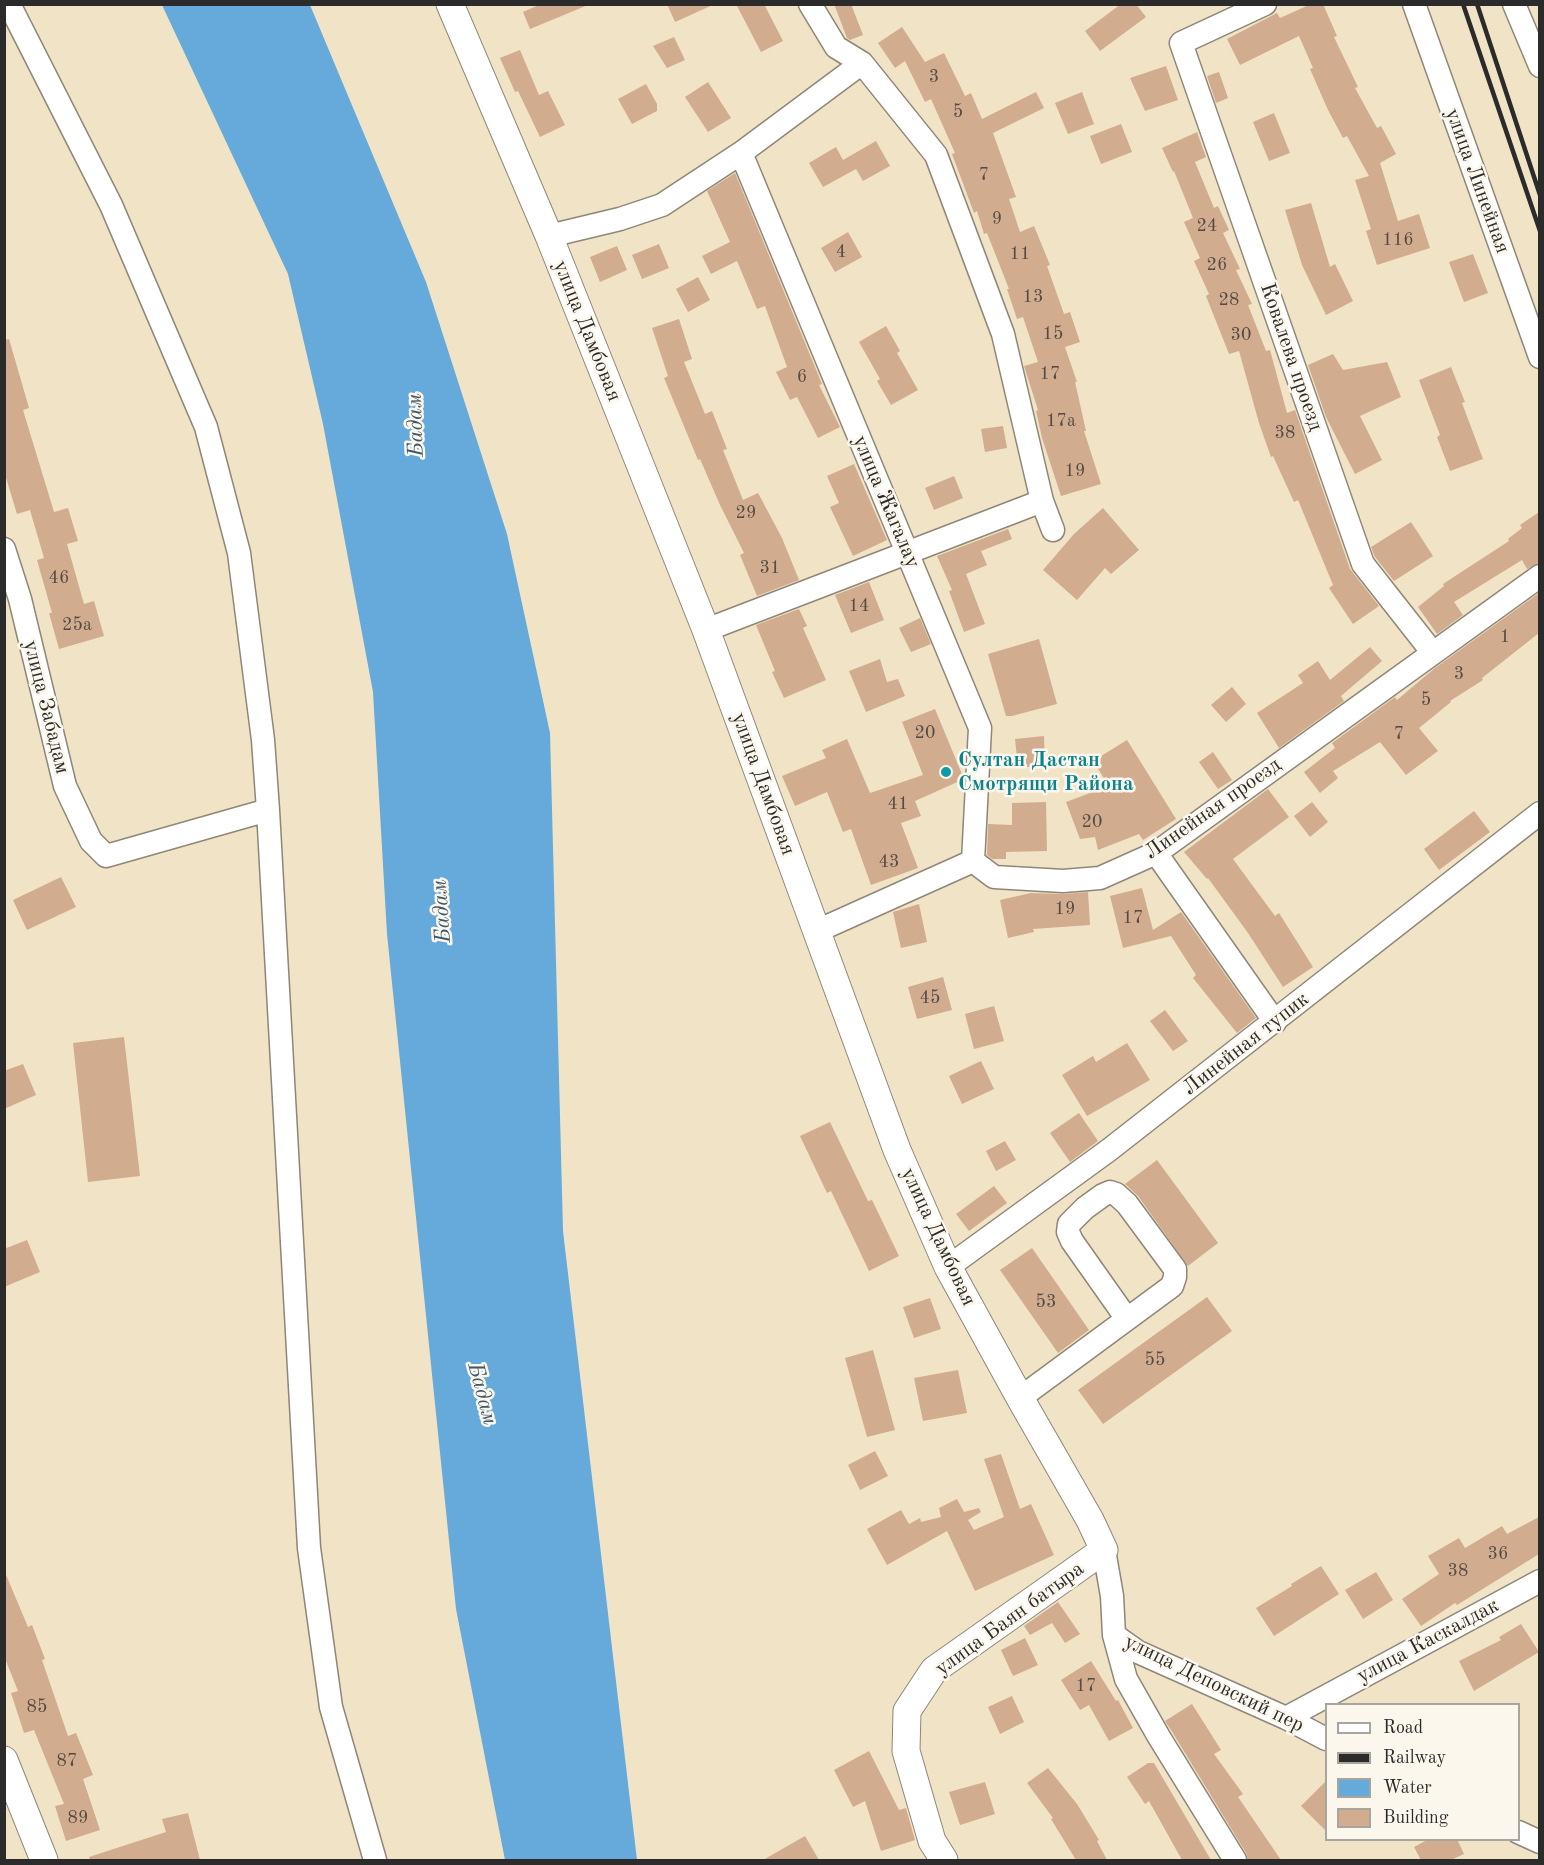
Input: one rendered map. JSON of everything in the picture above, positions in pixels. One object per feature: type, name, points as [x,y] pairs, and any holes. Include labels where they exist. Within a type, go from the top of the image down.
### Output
[{"type":"street","points":[[9,4],[111,205],[206,427],[239,553],[263,740],[268,810],[309,1548],[331,1707],[375,1860]]},
{"type":"street","name":"улица Дамбовая","points":[[450,4],[549,236],[706,630],[897,1150],[948,1267],[1090,1520],[1104,1550]]},
{"type":"street","points":[[810,4],[836,47],[862,63],[936,155],[1003,334],[1042,501],[1053,530]]},
{"type":"street","name":"Ковалева проезд","points":[[1265,4],[1181,43],[1364,564],[1433,653]]},
{"type":"street","name":"улица Линейная","points":[[1414,4],[1539,357]]},
{"type":"street","points":[[1514,4],[1539,66]]},
{"type":"street","points":[[549,236],[620,219],[662,205],[741,153],[862,63]]},
{"type":"street","name":"улица Жагалау","points":[[741,153],[980,728],[973,861]]},
{"type":"street","points":[[706,630],[1042,501]]},
{"type":"street","name":"улица Забадам","points":[[4,549],[20,599],[65,786],[91,841],[105,855],[268,810]]},
{"type":"street","name":"Линейная проезд","points":[[973,861],[994,877],[1063,881],[1100,878],[1156,853],[1539,576]]},
{"type":"street","name":"Линейная тупик","points":[[948,1267],[1109,1150],[1539,813]]},
{"type":"street","points":[[1156,853],[1275,1022]]},
{"type":"street","points":[[817,931],[973,861]]},
{"type":"street","points":[[1020,1398],[1172,1286],[1175,1269],[1127,1204],[1116,1194],[1110,1192],[1085,1208],[1069,1224],[1068,1232],[1127,1319]]},
{"type":"street","name":"улица Деповский пер","points":[[1104,1550],[1112,1596],[1114,1635],[1138,1652],[1286,1718],[1325,1738]]},
{"type":"street","name":"улица Баян батыра","points":[[944,1860],[932,1841],[906,1752],[907,1711],[934,1670],[1104,1550]]},
{"type":"street","name":"улица Каскалдак","points":[[1286,1718],[1539,1581]]},
{"type":"street","points":[[1114,1635],[1126,1679],[1235,1860]]},
{"type":"street","points":[[4,1760],[44,1860]]},
{"type":"street","points":[[1520,1833],[1539,1842]]},
{"type":"water","name":"Бадам","points":[[162,5],[310,5],[426,282],[507,534],[550,733],[563,1231],[637,1860],[505,1860],[456,1609],[387,934],[373,692],[323,424],[288,274]]},
{"type":"building","points":[[541,4],[588,5],[530,29],[523,12]]},
{"type":"building","points":[[667,4],[715,4],[675,22]]},
{"type":"building","points":[[736,4],[764,4],[783,41],[761,52]]},
{"type":"building","points":[[834,4],[851,4],[863,35],[850,40],[847,38]]},
{"type":"building","points":[[1121,4],[1136,4],[1146,17],[1100,51],[1085,31]]},
{"type":"building","points":[[1311,4],[1323,4],[1337,36],[1334,37],[1358,87],[1355,88],[1377,128],[1381,126],[1396,154],[1380,163],[1398,221],[1419,214],[1430,248],[1377,265],[1366,231],[1371,229],[1355,180],[1369,176],[1347,136],[1343,138],[1328,110],[1299,36],[1240,65],[1227,39],[1277,13],[1280,18]]},
{"type":"building","points":[[902,27],[925,62],[944,53],[965,96],[971,93],[982,119],[1036,92],[1044,108],[993,133],[1016,197],[1009,199],[1020,232],[1034,226],[1050,265],[1047,266],[1064,314],[1070,312],[1080,342],[1065,347],[1077,382],[1075,382],[1086,431],[1084,431],[1101,484],[1061,496],[1042,438],[1036,411],[1038,410],[1024,366],[1038,362],[1023,317],[1017,319],[1007,289],[1009,289],[987,233],[984,234],[977,211],[974,213],[952,154],[955,153],[931,99],[925,102],[905,61],[895,68],[878,43]]},
{"type":"building","points":[[674,37],[685,60],[667,68],[653,46]]},
{"type":"building","points":[[520,50],[539,95],[548,91],[565,125],[540,137],[518,91],[515,92],[500,58]]},
{"type":"building","points":[[1166,66],[1178,100],[1145,111],[1130,78]]},
{"type":"building","points":[[1219,72],[1228,98],[1216,103],[1207,76]]},
{"type":"building","points":[[708,82],[731,118],[708,132],[685,97]]},
{"type":"building","points":[[646,84],[657,104],[657,111],[632,124],[618,99]]},
{"type":"building","points":[[1082,92],[1094,124],[1068,134],[1055,103]]},
{"type":"building","points":[[1274,113],[1290,153],[1269,161],[1253,122]]},
{"type":"building","points":[[1121,124],[1132,152],[1101,164],[1090,136]]},
{"type":"building","points":[[1197,132],[1206,157],[1195,162],[1214,208],[1218,206],[1229,230],[1223,233],[1240,269],[1236,270],[1252,304],[1248,305],[1266,351],[1270,350],[1287,413],[1295,410],[1350,569],[1379,606],[1353,624],[1329,588],[1333,585],[1298,500],[1294,502],[1273,456],[1271,457],[1239,351],[1229,354],[1206,296],[1209,294],[1194,261],[1200,258],[1184,222],[1193,218],[1162,148]]},
{"type":"building","points":[[876,141],[890,166],[863,181],[856,169],[823,187],[809,163],[836,147],[843,160]]},
{"type":"building","points":[[735,173],[822,384],[819,385],[840,427],[818,438],[797,397],[790,400],[776,372],[787,367],[765,306],[757,309],[737,261],[711,274],[702,256],[730,242],[707,191]]},
{"type":"building","points":[[1311,203],[1330,267],[1335,264],[1353,301],[1326,315],[1302,265],[1285,210]]},
{"type":"building","points":[[848,232],[862,257],[835,272],[821,248]]},
{"type":"building","points":[[659,244],[669,268],[642,279],[632,255]]},
{"type":"building","points":[[617,246],[627,270],[600,282],[590,257]]},
{"type":"building","points":[[1473,254],[1488,293],[1464,302],[1449,262]]},
{"type":"building","points":[[698,277],[710,300],[688,312],[676,289]]},
{"type":"building","points":[[679,319],[692,359],[684,362],[705,414],[712,411],[727,449],[723,450],[743,500],[758,493],[782,538],[799,580],[757,596],[740,555],[744,553],[700,459],[698,460],[664,378],[668,376],[652,328]]},
{"type":"building","points":[[886,326],[900,351],[897,353],[918,390],[891,405],[877,381],[880,379],[859,342]]},
{"type":"building","points":[[9,339],[29,408],[23,410],[54,512],[68,508],[78,541],[67,544],[84,604],[94,601],[104,636],[59,649],[49,613],[52,613],[37,560],[44,558],[30,510],[17,514],[4,471],[4,340]]},
{"type":"building","points":[[1333,354],[1343,370],[1387,362],[1401,397],[1360,416],[1382,460],[1355,474],[1326,417],[1308,365]]},
{"type":"building","points":[[1451,367],[1483,459],[1450,471],[1437,437],[1440,435],[1419,380]]},
{"type":"building","points":[[1003,426],[1007,448],[985,452],[981,429]]},
{"type":"building","points":[[854,464],[887,540],[853,556],[830,507],[839,503],[827,476]]},
{"type":"building","points":[[954,476],[963,498],[934,510],[925,488]]},
{"type":"building","points":[[1103,508],[1139,550],[1111,574],[1105,568],[1077,600],[1043,570],[1074,534]]},
{"type":"building","points":[[1539,512],[1539,563],[1527,569],[1522,560],[1454,602],[1463,615],[1437,634],[1418,607],[1444,586],[1443,584],[1509,541],[1508,539],[1522,528],[1520,525]]},
{"type":"building","points":[[1411,522],[1433,556],[1394,581],[1375,557],[1371,547]]},
{"type":"building","points":[[1008,529],[1012,539],[981,551],[987,565],[966,574],[985,624],[964,632],[949,591],[952,590],[937,556]]},
{"type":"building","points":[[869,582],[884,620],[851,633],[835,595]]},
{"type":"building","points":[[1539,593],[1539,633],[1482,678],[1483,680],[1450,701],[1419,728],[1438,751],[1406,775],[1380,742],[1333,771],[1338,778],[1320,793],[1304,772],[1335,748],[1332,743],[1395,697],[1397,700],[1435,668]]},
{"type":"building","points":[[799,609],[807,626],[803,628],[826,680],[784,698],[772,672],[775,671],[756,625]]},
{"type":"building","points":[[920,618],[931,644],[911,652],[899,628]]},
{"type":"building","points":[[1039,639],[1057,704],[1006,716],[988,654]]},
{"type":"building","points":[[1370,647],[1382,661],[1341,696],[1344,701],[1279,748],[1257,713],[1303,683],[1298,675],[1318,661],[1330,680]]},
{"type":"building","points":[[880,659],[887,682],[898,679],[905,696],[866,712],[849,671]]},
{"type":"building","points":[[1232,687],[1246,704],[1226,722],[1211,705]]},
{"type":"building","points":[[935,709],[964,779],[915,801],[921,816],[901,823],[918,868],[871,885],[851,829],[843,832],[827,792],[795,806],[782,776],[826,758],[822,750],[847,739],[870,793],[923,775],[902,722]]},
{"type":"building","points":[[1044,736],[1045,765],[1018,768],[1015,739]]},
{"type":"building","points":[[1127,740],[1176,819],[1143,840],[1139,834],[1098,850],[1095,837],[1080,839],[1066,802],[1109,786],[1093,761]]},
{"type":"building","points":[[1213,752],[1232,780],[1218,789],[1199,762]]},
{"type":"building","points":[[1268,789],[1289,817],[1233,859],[1275,916],[1279,913],[1313,967],[1283,987],[1208,878],[1184,852]]},
{"type":"building","points":[[1046,802],[1047,851],[1006,852],[1006,859],[992,859],[987,855],[988,824],[1012,825],[1012,803]]},
{"type":"building","points":[[1312,802],[1328,822],[1310,837],[1294,816]]},
{"type":"building","points":[[1474,811],[1490,832],[1439,870],[1424,849]]},
{"type":"building","points":[[61,877],[76,907],[27,930],[13,900]]},
{"type":"building","points":[[1142,888],[1153,930],[1181,912],[1256,1018],[1237,1033],[1193,978],[1196,975],[1171,936],[1123,948],[1110,896]]},
{"type":"building","points":[[1088,892],[1090,925],[1033,929],[1034,932],[1008,938],[1000,900],[1031,893]]},
{"type":"building","points":[[919,904],[927,942],[901,948],[893,912]]},
{"type":"building","points":[[943,977],[952,1010],[917,1019],[908,987]]},
{"type":"building","points":[[994,1006],[1004,1041],[974,1049],[965,1014]]},
{"type":"building","points":[[1165,1010],[1188,1041],[1173,1051],[1150,1021]]},
{"type":"building","points":[[124,1037],[140,1176],[88,1182],[73,1043]]},
{"type":"building","points":[[1127,1043],[1150,1080],[1087,1116],[1062,1075],[1093,1056],[1096,1062]]},
{"type":"building","points":[[981,1061],[994,1089],[962,1104],[949,1076]]},
{"type":"building","points":[[23,1064],[36,1095],[4,1109],[4,1071]]},
{"type":"building","points":[[1079,1113],[1098,1141],[1070,1162],[1050,1133]]},
{"type":"building","points":[[830,1122],[868,1201],[872,1200],[899,1256],[869,1271],[831,1191],[827,1193],[800,1136]]},
{"type":"building","points":[[1005,1141],[1016,1160],[996,1171],[986,1151]]},
{"type":"building","points":[[1157,1160],[1218,1243],[1188,1266],[1138,1196],[1125,1184]]},
{"type":"building","points":[[994,1186],[1007,1203],[969,1231],[956,1214]]},
{"type":"building","points":[[27,1240],[40,1272],[4,1287],[4,1249]]},
{"type":"building","points":[[1032,1248],[1089,1330],[1058,1353],[1000,1270]]},
{"type":"building","points":[[1207,1297],[1232,1331],[1103,1424],[1078,1390]]},
{"type":"building","points":[[930,1298],[941,1329],[914,1338],[903,1307]]},
{"type":"building","points":[[873,1350],[895,1430],[867,1437],[845,1358]]},
{"type":"building","points":[[958,1370],[967,1413],[923,1421],[914,1378]]},
{"type":"building","points":[[875,1451],[888,1476],[860,1490],[848,1465]]},
{"type":"building","points":[[1001,1454],[1020,1509],[1031,1504],[1054,1555],[975,1591],[947,1531],[887,1565],[867,1529],[901,1510],[909,1524],[920,1518],[921,1522],[941,1517],[939,1508],[957,1499],[964,1512],[979,1508],[981,1512],[968,1520],[974,1530],[1004,1517],[984,1459]]},
{"type":"building","points":[[1539,1517],[1539,1554],[1457,1605],[1455,1603],[1421,1626],[1402,1599],[1439,1574],[1428,1556],[1459,1538],[1465,1548],[1502,1526],[1507,1534]]},
{"type":"building","points":[[1321,1566],[1339,1594],[1274,1636],[1256,1608]]},
{"type":"building","points":[[4,1570],[28,1627],[32,1625],[45,1659],[42,1660],[68,1736],[76,1733],[93,1775],[83,1779],[100,1830],[66,1841],[55,1806],[64,1804],[34,1730],[24,1733],[11,1693],[18,1691],[4,1656]]},
{"type":"building","points":[[1376,1572],[1393,1600],[1363,1619],[1345,1590]]},
{"type":"building","points":[[1058,1602],[1080,1634],[1065,1643],[1052,1623],[1030,1635],[1024,1626]]},
{"type":"building","points":[[1521,1624],[1539,1652],[1474,1691],[1459,1661],[1501,1640],[1499,1637]]},
{"type":"building","points":[[1025,1638],[1038,1665],[1013,1676],[1001,1650]]},
{"type":"building","points":[[1091,1661],[1116,1701],[1118,1700],[1133,1728],[1109,1741],[1089,1705],[1080,1710],[1061,1680]]},
{"type":"building","points":[[1012,1696],[1024,1722],[1000,1734],[988,1707]]},
{"type":"building","points":[[1192,1704],[1221,1750],[1214,1754],[1243,1794],[1238,1797],[1281,1860],[1248,1860],[1246,1853],[1165,1721]]},
{"type":"building","points":[[869,1751],[899,1810],[906,1808],[915,1840],[881,1851],[865,1801],[853,1807],[834,1770]]},
{"type":"building","points":[[1148,1763],[1154,1763],[1211,1860],[1182,1860],[1149,1801],[1145,1804],[1127,1777]]},
{"type":"building","points":[[1048,1768],[1077,1804],[1099,1840],[1097,1841],[1107,1860],[1076,1860],[1051,1819],[1053,1818],[1027,1783]]},
{"type":"building","points":[[985,1782],[995,1814],[960,1825],[949,1792]]},
{"type":"building","points":[[1325,1782],[1325,1830],[1301,1806]]},
{"type":"building","points":[[188,1813],[200,1860],[90,1860],[89,1857],[166,1832],[162,1819]]},
{"type":"building","points":[[805,1836],[819,1860],[763,1860]]},
{"type":"building","points":[[1425,1841],[1458,1841],[1464,1854],[1451,1860],[1421,1860],[1414,1847]]},
{"type":"railway","points":[[1463,4],[1540,231]]},
{"type":"railway","points":[[1477,4],[1540,195]]},
{"type":"place","name":"Султан Дастан Смотрящи Района","points":[[946,772]]}]
